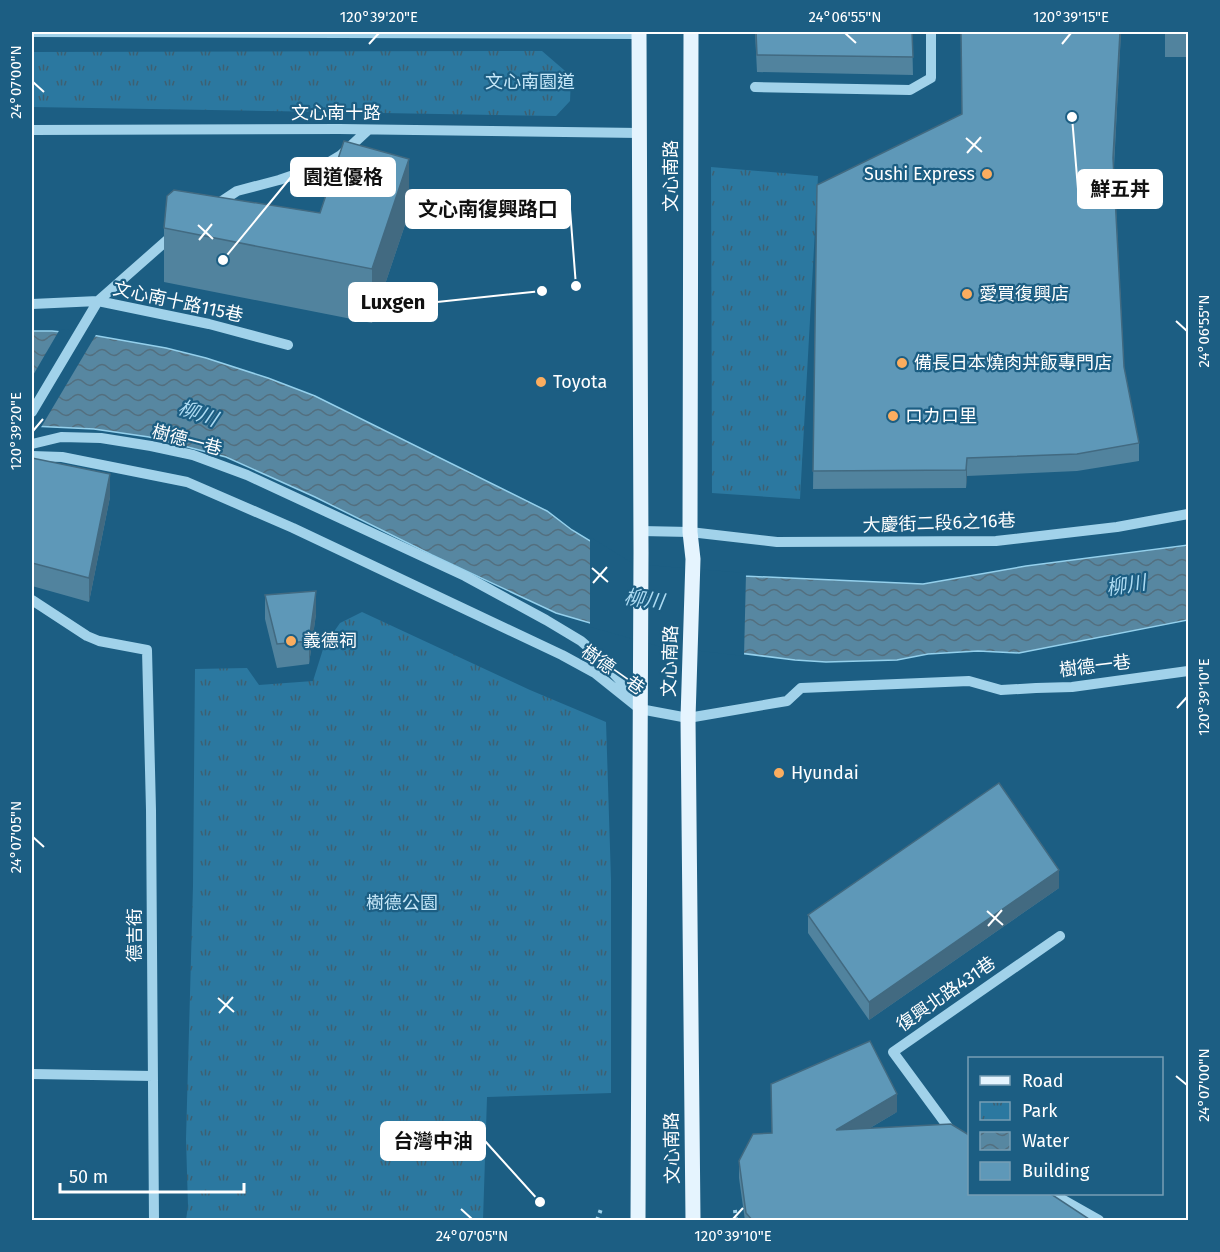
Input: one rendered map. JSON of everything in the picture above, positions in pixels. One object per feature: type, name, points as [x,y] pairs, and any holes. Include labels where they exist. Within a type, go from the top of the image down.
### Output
[{"type":"main road","name":"文心南路","points":[[691,32],[690,532],[693,559],[688,718],[693,1221]]},
{"type":"main road","name":"文心南路","points":[[638,1221],[641,552],[639,33]]},
{"type":"street","points":[[32,32],[639,33]]},
{"type":"street","points":[[755,87],[910,90],[931,78],[931,32]]},
{"type":"street","name":"文心南十路","points":[[32,130],[640,133]]},
{"type":"street","points":[[206,211],[237,191],[326,164],[341,155],[368,130]]},
{"type":"street","name":"文心南十路115巷","points":[[98,301],[185,225]]},
{"type":"street","points":[[32,304],[98,301]]},
{"type":"street","points":[[32,412],[98,301]]},
{"type":"street","name":"文心南十路115巷","points":[[98,301],[209,324],[288,345]]},
{"type":"street","name":"樹德一巷","points":[[32,444],[61,437],[101,438],[193,455],[247,475],[465,576],[546,620],[581,641],[596,654],[630,691],[640,709]]},
{"type":"street","name":"樹德一巷","points":[[32,456],[62,458],[187,482],[293,528],[562,656],[595,673],[640,709]]},
{"type":"street","name":"大慶街二段6之16巷","points":[[641,531],[690,532],[777,542],[996,541],[1117,526],[1188,514]]},
{"type":"street","name":"德吉街","points":[[32,600],[93,639],[147,650],[152,810],[154,1221]]},
{"type":"street","name":"樹德一巷","points":[[688,718],[787,701],[801,688],[969,681],[1000,690],[1071,687],[1188,671]]},
{"type":"street","points":[[640,709],[688,718]]},
{"type":"street","name":"復興北路431巷","points":[[968,1144],[954,1135],[893,1052],[1060,936]]},
{"type":"street","points":[[32,1074],[153,1076]]},
{"type":"street","points":[[1055,1195],[1099,1221]]},
{"type":"path","points":[[597,1221],[602,1209]]},
{"type":"path","points":[[735,1210],[736,1221]]},
{"type":"green space","name":"文心南園道","points":[[542,51],[571,76],[570,101],[556,116],[32,107],[32,52]]},
{"type":"green space","points":[[711,167],[818,176],[800,499],[712,493]]},
{"type":"green space","name":"樹德公園","points":[[362,612],[530,690],[606,722],[611,880],[611,1093],[487,1097],[483,1220],[186,1220],[195,669],[247,668],[259,685],[313,681],[324,646],[340,623]]},
{"type":"water","name":"柳川","points":[[32,331],[92,335],[166,348],[206,358],[315,396],[547,511],[572,530],[633,567],[743,576],[923,584],[1026,566],[1188,545],[1188,620],[1019,653],[978,651],[928,654],[897,660],[826,662],[795,660],[659,643],[556,613],[315,497],[226,457],[149,437],[94,429],[32,426]]},
{"type":"pier","points":[[60,329],[97,333],[40,429],[32,427],[32,377]]},
{"type":"pier","points":[[590,537],[634,564],[746,573],[744,656],[658,646],[590,627]]},
{"type":"building","points":[[756,32],[912,32],[913,57],[757,55]]},
{"type":"building","name":"愛買復興店","points":[[961,32],[1120,32],[1113,158],[1124,367],[1139,443],[1077,454],[967,458],[966,470],[813,471],[817,185],[962,114]]},
{"type":"building","points":[[344,141],[409,159],[372,269],[164,228],[167,196],[174,190],[320,213]]},
{"type":"building","points":[[32,458],[110,474],[89,578],[32,563]]},
{"type":"building","points":[[316,591],[309,641],[277,644],[265,595]]},
{"type":"building","points":[[999,783],[1059,870],[869,1002],[808,915]]},
{"type":"building","points":[[870,1041],[897,1094],[836,1130],[951,1124],[968,1134],[968,1195],[1053,1195],[1092,1221],[753,1221],[746,1213],[739,1161],[753,1134],[772,1133],[771,1084]]},
{"type":"place","name":"鮮五丼","points":[[1072,117]]},
{"type":"place","name":"Sushi Express","points":[[987,174]]},
{"type":"place","name":"園道優格","points":[[223,260]]},
{"type":"place","name":"文心南復興路口","points":[[576,286]]},
{"type":"place","name":"Luxgen","points":[[542,291]]},
{"type":"place","name":"愛買復興店","points":[[967,294]]},
{"type":"place","name":"備長日本燒肉丼飯專門店","points":[[902,363]]},
{"type":"place","name":"Toyota","points":[[541,382]]},
{"type":"place","name":"ロカロ里","points":[[893,416]]},
{"type":"place","name":"義德祠","points":[[291,641]]},
{"type":"place","name":"Hyundai","points":[[779,773]]},
{"type":"place","name":"台灣中油","points":[[540,1202]]}]
